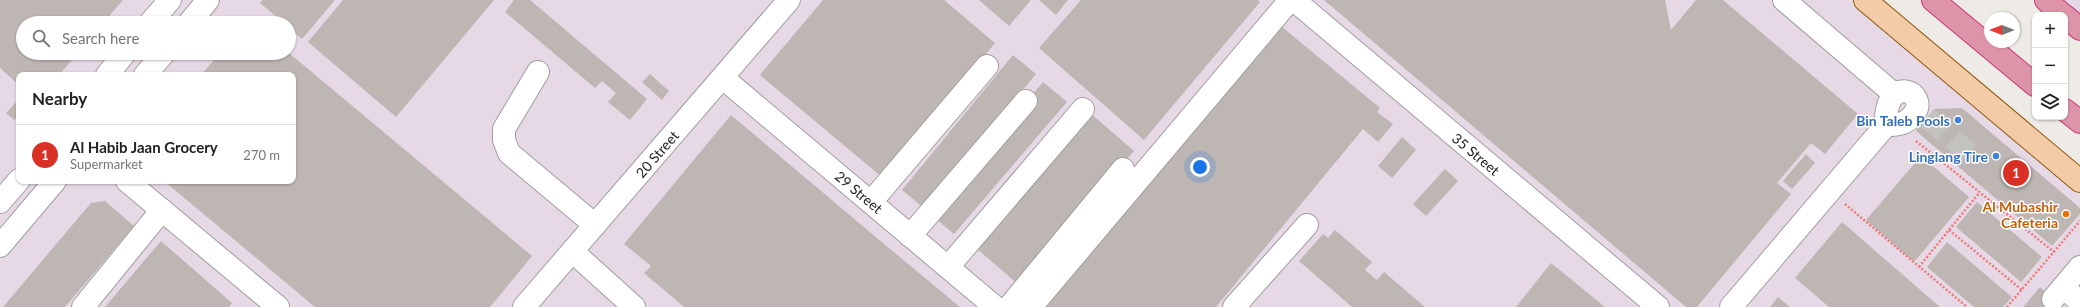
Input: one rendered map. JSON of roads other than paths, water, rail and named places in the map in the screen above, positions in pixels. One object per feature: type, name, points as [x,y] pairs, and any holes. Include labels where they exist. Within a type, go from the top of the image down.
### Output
[{"type":"highway","points":[[1933,0],[2034,84]]},
{"type":"highway","points":[[2046,0],[2060,12]]},
{"type":"highway","points":[[2068,19],[2080,29]]},
{"type":"highway","points":[[2068,112],[2080,122]]},
{"type":"main road","points":[[1865,0],[2080,181]]},
{"type":"street","points":[[156,16],[170,0]]},
{"type":"street","points":[[195,16],[208,0]]},
{"type":"street","name":"20 Street","points":[[524,307],[723,78],[788,0]]},
{"type":"street","points":[[1031,307],[1290,0]]},
{"type":"street","name":"35 Street","points":[[1294,0],[1658,307]]},
{"type":"street","points":[[1784,0],[1894,94]]},
{"type":"street","points":[[109,72],[119,60]]},
{"type":"street","points":[[148,72],[158,60]]},
{"type":"street","points":[[871,202],[987,66]]},
{"type":"street","points":[[538,72],[504,129],[504,140],[509,153],[595,225]]},
{"type":"street","name":"29 Street","points":[[723,78],[995,307]]},
{"type":"street","points":[[1731,307],[1830,192],[1892,125],[1922,114],[1916,98],[1906,90],[1894,94],[1886,112],[1892,125]]},
{"type":"street","points":[[910,236],[1026,101]]},
{"type":"street","points":[[948,267],[1083,109]]},
{"type":"street","points":[[1009,307],[1123,169]]},
{"type":"street","points":[[0,202],[16,183]]},
{"type":"street","points":[[0,246],[52,184]]},
{"type":"street","points":[[131,184],[278,307]]},
{"type":"street","points":[[83,307],[162,210]]},
{"type":"street","points":[[1234,307],[1307,225]]},
{"type":"street","points":[[572,252],[634,307]]},
{"type":"street","points":[[2080,267],[2058,293],[2080,302]]},
{"type":"tunnel","points":[[1927,118],[1975,158]]},
{"type":"place","name":"Bin Taleb Pools","points":[[1958,120]]},
{"type":"place","name":"Linglang Tire","points":[[1996,156]]},
{"type":"place","name":"Al Habib Jaan Grocery","points":[[2016,173]]},
{"type":"place","name":"Al Mubashir Cafeteria","points":[[2066,214]]}]
